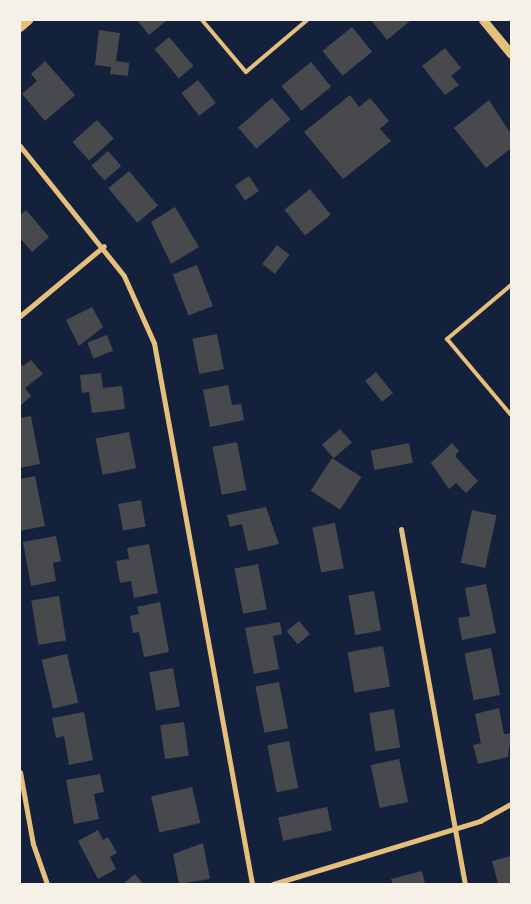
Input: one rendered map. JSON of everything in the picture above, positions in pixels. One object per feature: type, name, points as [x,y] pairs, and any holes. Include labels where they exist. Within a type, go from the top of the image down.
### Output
[{"type":"main road","points":[[20,26],[28,20]]},
{"type":"street","points":[[483,20],[511,54]]},
{"type":"street","points":[[20,146],[104,246],[124,276],[154,343],[252,884]]},
{"type":"street","points":[[20,316],[104,246]]},
{"type":"street","points":[[401,529],[465,884]]},
{"type":"street","points":[[20,772],[33,844],[47,884]]},
{"type":"street","points":[[273,884],[454,829],[511,804]]},
{"type":"lane","points":[[202,20],[246,72],[307,20]]},
{"type":"lane","points":[[511,285],[447,339],[511,415]]},
{"type":"building","points":[[137,20],[167,20],[149,35]]},
{"type":"building","points":[[371,20],[411,20],[387,40]]},
{"type":"building","points":[[352,27],[372,52],[343,76],[322,51]]},
{"type":"building","points":[[99,30],[120,33],[116,61],[129,63],[128,76],[110,74],[111,67],[95,65]]},
{"type":"building","points":[[169,37],[193,66],[179,78],[154,49]]},
{"type":"building","points":[[445,48],[461,68],[451,76],[459,85],[445,95],[422,66]]},
{"type":"building","points":[[45,61],[75,95],[45,121],[22,94],[37,81],[31,74]]},
{"type":"building","points":[[311,62],[331,87],[302,111],[281,86]]},
{"type":"building","points":[[198,80],[216,103],[199,116],[181,93]]},
{"type":"building","points":[[350,95],[359,107],[370,98],[389,121],[380,129],[391,141],[343,179],[304,132]]},
{"type":"building","points":[[272,98],[290,119],[256,149],[238,128]]},
{"type":"building","points":[[489,100],[511,134],[511,148],[486,168],[454,128]]},
{"type":"building","points":[[97,120],[114,139],[89,161],[72,142]]},
{"type":"building","points":[[108,151],[121,166],[105,181],[91,165]]},
{"type":"building","points":[[129,171],[158,205],[137,223],[108,188]]},
{"type":"building","points":[[249,176],[259,191],[245,200],[235,186]]},
{"type":"building","points":[[310,189],[331,215],[305,235],[284,210]]},
{"type":"building","points":[[175,207],[199,247],[171,264],[151,222]]},
{"type":"building","points":[[26,210],[49,237],[32,252],[20,238],[20,215]]},
{"type":"building","points":[[277,245],[290,255],[275,274],[262,264]]},
{"type":"building","points":[[197,265],[213,306],[188,315],[173,274]]},
{"type":"building","points":[[92,307],[103,327],[79,346],[66,320]]},
{"type":"building","points":[[217,334],[224,369],[199,374],[192,339]]},
{"type":"building","points":[[107,335],[113,351],[93,358],[87,343]]},
{"type":"building","points":[[31,360],[43,374],[25,388],[31,396],[20,406],[20,363],[23,366]]},
{"type":"building","points":[[376,372],[393,393],[382,402],[365,381]]},
{"type":"building","points":[[101,373],[103,388],[122,386],[125,409],[92,413],[89,392],[82,393],[80,375]]},
{"type":"building","points":[[228,385],[232,405],[241,404],[244,420],[210,427],[203,390]]},
{"type":"building","points":[[31,416],[40,464],[20,468],[20,418]]},
{"type":"building","points":[[340,429],[352,443],[334,458],[322,445]]},
{"type":"building","points":[[129,432],[136,468],[103,475],[96,438]]},
{"type":"building","points":[[237,442],[246,490],[222,495],[212,447]]},
{"type":"building","points":[[409,443],[413,463],[375,470],[371,450]]},
{"type":"building","points":[[452,443],[459,451],[455,456],[478,481],[466,493],[456,483],[449,489],[431,463]]},
{"type":"building","points":[[332,458],[361,477],[340,510],[311,491]]},
{"type":"building","points":[[35,476],[45,526],[20,531],[20,479]]},
{"type":"building","points":[[141,500],[146,527],[123,531],[118,504]]},
{"type":"building","points":[[266,507],[279,544],[248,551],[242,524],[230,527],[227,515]]},
{"type":"building","points":[[472,510],[496,515],[485,568],[461,563]]},
{"type":"building","points":[[335,523],[344,568],[321,573],[312,527]]},
{"type":"building","points":[[56,536],[61,561],[53,563],[56,581],[31,586],[23,542]]},
{"type":"building","points":[[149,544],[158,593],[134,598],[131,581],[120,583],[116,561],[129,559],[127,548]]},
{"type":"building","points":[[258,564],[267,609],[243,614],[234,569]]},
{"type":"building","points":[[486,584],[496,633],[462,640],[458,618],[470,616],[465,588]]},
{"type":"building","points":[[374,591],[381,630],[355,635],[348,596]]},
{"type":"building","points":[[59,596],[66,640],[38,645],[31,600]]},
{"type":"building","points":[[160,602],[169,652],[144,657],[139,632],[133,633],[130,616],[139,614],[137,607]]},
{"type":"building","points":[[299,621],[310,634],[298,644],[287,631]]},
{"type":"building","points":[[280,622],[282,634],[273,636],[279,669],[254,674],[245,628]]},
{"type":"building","points":[[383,646],[390,686],[355,693],[348,652]]},
{"type":"building","points":[[491,648],[500,695],[474,700],[464,653]]},
{"type":"building","points":[[67,654],[78,703],[53,709],[42,660]]},
{"type":"building","points":[[173,668],[180,706],[156,711],[149,672]]},
{"type":"building","points":[[279,682],[288,728],[264,733],[255,687]]},
{"type":"building","points":[[499,708],[504,734],[511,733],[508,757],[478,764],[473,745],[481,743],[475,714]]},
{"type":"building","points":[[394,709],[400,748],[375,751],[369,713]]},
{"type":"building","points":[[84,712],[93,760],[69,765],[64,736],[56,738],[52,718]]},
{"type":"building","points":[[184,722],[189,756],[165,759],[160,725]]},
{"type":"building","points":[[289,741],[298,788],[277,792],[267,745]]},
{"type":"building","points":[[399,759],[408,802],[380,808],[371,765]]},
{"type":"building","points":[[100,774],[104,792],[94,794],[99,819],[74,824],[66,780]]},
{"type":"building","points":[[192,787],[200,823],[159,832],[151,796]]},
{"type":"building","points":[[327,807],[332,830],[283,841],[278,817]]},
{"type":"building","points":[[98,830],[103,840],[108,837],[117,853],[110,857],[116,869],[98,879],[78,841]]},
{"type":"building","points":[[203,843],[210,879],[179,884],[173,854]]},
{"type":"building","points":[[511,856],[511,884],[498,884],[492,861]]},
{"type":"building","points":[[422,871],[425,884],[393,884],[391,879]]},
{"type":"building","points":[[135,874],[143,884],[123,884]]}]
